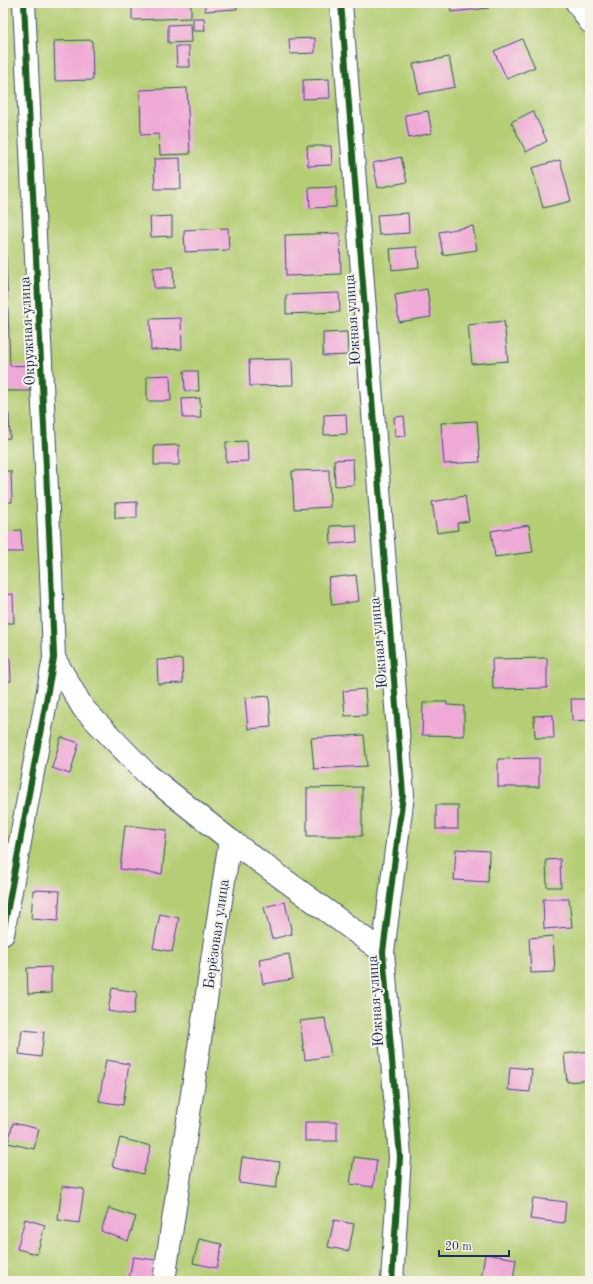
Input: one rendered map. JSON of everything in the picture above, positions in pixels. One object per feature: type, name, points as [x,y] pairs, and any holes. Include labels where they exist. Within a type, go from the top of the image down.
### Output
[{"type":"street","name":"Окружная улица","points":[[3,934],[54,658],[51,566],[24,3]]},
{"type":"street","name":"Южная улица","points":[[340,3],[403,795],[384,952],[400,1157],[392,1281]]},
{"type":"street","points":[[577,3],[590,22]]},
{"type":"street","points":[[54,658],[83,708],[148,775],[230,840],[384,952]]},
{"type":"street","name":"Берёзовая улица","points":[[164,1281],[230,840]]},
{"type":"green space","points":[[3,3],[590,3],[590,1281],[3,1281]]},
{"type":"building","points":[[132,3],[191,3],[191,18],[132,20]]},
{"type":"building","points":[[205,3],[236,3],[237,9],[205,11]]},
{"type":"building","points":[[450,3],[489,3],[489,8],[451,12]]},
{"type":"building","points":[[193,18],[204,18],[205,31],[193,31]]},
{"type":"building","points":[[191,24],[192,42],[168,43],[168,25]]},
{"type":"building","points":[[315,38],[315,53],[290,54],[289,39]]},
{"type":"building","points":[[522,39],[535,67],[507,79],[494,51]]},
{"type":"building","points":[[92,40],[93,80],[55,81],[54,41]]},
{"type":"building","points":[[176,46],[189,46],[190,67],[177,67]]},
{"type":"building","points":[[449,57],[455,87],[419,94],[413,64]]},
{"type":"building","points":[[329,79],[330,98],[303,99],[303,80]]},
{"type":"building","points":[[187,88],[190,154],[160,155],[159,134],[141,135],[140,90]]},
{"type":"building","points":[[428,111],[432,133],[409,138],[405,115]]},
{"type":"building","points":[[533,111],[547,141],[526,152],[511,122]]},
{"type":"building","points":[[307,146],[331,146],[332,165],[308,166]]},
{"type":"building","points":[[401,157],[407,182],[378,188],[373,163]]},
{"type":"building","points":[[180,158],[181,189],[155,189],[154,159]]},
{"type":"building","points":[[560,160],[571,201],[543,208],[532,168]]},
{"type":"building","points":[[336,187],[336,207],[310,208],[309,188]]},
{"type":"building","points":[[408,213],[409,233],[379,235],[377,215]]},
{"type":"building","points":[[172,216],[172,236],[151,237],[150,217]]},
{"type":"building","points":[[473,226],[477,250],[443,255],[439,232]]},
{"type":"building","points":[[228,228],[229,250],[185,252],[184,230]]},
{"type":"building","points":[[340,233],[341,274],[286,276],[285,235]]},
{"type":"building","points":[[417,247],[419,267],[392,270],[390,249]]},
{"type":"building","points":[[3,256],[6,256],[10,366],[30,365],[30,391],[3,391]]},
{"type":"building","points":[[173,267],[174,288],[154,288],[153,268]]},
{"type":"building","points":[[427,289],[431,317],[399,322],[395,295]]},
{"type":"building","points":[[339,293],[340,312],[286,314],[286,295]]},
{"type":"building","points":[[181,318],[182,349],[151,350],[150,319]]},
{"type":"building","points":[[504,321],[508,361],[472,364],[468,325]]},
{"type":"building","points":[[347,332],[348,355],[323,356],[323,333]]},
{"type":"building","points":[[292,359],[293,385],[250,386],[249,360]]},
{"type":"building","points":[[184,371],[198,371],[199,391],[185,391]]},
{"type":"building","points":[[170,375],[171,401],[147,401],[147,376]]},
{"type":"building","points":[[200,398],[201,418],[183,418],[182,399]]},
{"type":"building","points":[[3,414],[9,414],[10,438],[3,439]]},
{"type":"building","points":[[346,414],[347,434],[324,435],[324,415]]},
{"type":"building","points":[[404,416],[406,436],[395,437],[394,417]]},
{"type":"building","points":[[477,421],[480,462],[444,464],[441,423]]},
{"type":"building","points":[[247,441],[248,461],[226,462],[226,442]]},
{"type":"building","points":[[179,445],[179,465],[154,465],[154,446]]},
{"type":"building","points":[[353,459],[354,485],[335,486],[334,460]]},
{"type":"building","points":[[329,470],[330,507],[294,509],[292,471]]},
{"type":"building","points":[[3,471],[11,471],[12,502],[3,502]]},
{"type":"building","points":[[465,496],[469,521],[457,523],[458,530],[437,533],[432,502]]},
{"type":"building","points":[[137,502],[137,518],[115,518],[115,503]]},
{"type":"building","points":[[356,525],[357,542],[331,544],[330,526]]},
{"type":"building","points":[[529,525],[533,552],[495,557],[491,531]]},
{"type":"building","points":[[21,530],[22,552],[3,552],[3,531]]},
{"type":"building","points":[[356,575],[359,601],[332,605],[328,578]]},
{"type":"building","points":[[13,594],[14,623],[3,623],[3,595]]},
{"type":"building","points":[[3,658],[10,658],[11,681],[3,681]]},
{"type":"building","points":[[547,658],[547,688],[493,689],[492,659]]},
{"type":"building","points":[[182,659],[183,683],[158,684],[157,660]]},
{"type":"building","points":[[365,689],[367,715],[345,716],[343,691]]},
{"type":"building","points":[[269,696],[271,727],[248,729],[245,698]]},
{"type":"building","points":[[571,699],[590,699],[590,720],[572,721]]},
{"type":"building","points":[[447,702],[447,705],[464,706],[464,736],[422,735],[423,703]]},
{"type":"building","points":[[553,715],[554,738],[535,738],[534,716]]},
{"type":"building","points":[[364,735],[367,766],[314,769],[311,738]]},
{"type":"building","points":[[61,737],[79,743],[70,774],[52,768]]},
{"type":"building","points":[[539,758],[539,787],[498,787],[498,759]]},
{"type":"building","points":[[362,787],[362,836],[307,836],[307,788]]},
{"type":"building","points":[[436,805],[458,805],[458,829],[436,829]]},
{"type":"building","points":[[125,825],[167,830],[162,874],[120,869]]},
{"type":"building","points":[[456,849],[489,851],[488,882],[454,880]]},
{"type":"building","points":[[560,859],[561,887],[547,887],[546,860]]},
{"type":"building","points":[[33,890],[60,891],[58,921],[31,919]]},
{"type":"building","points":[[543,899],[569,899],[572,927],[544,929]]},
{"type":"building","points":[[285,902],[292,934],[272,939],[264,907]]},
{"type":"building","points":[[160,914],[179,918],[172,952],[153,948]]},
{"type":"building","points":[[553,936],[555,972],[531,973],[529,938]]},
{"type":"building","points":[[289,954],[293,979],[263,984],[259,959]]},
{"type":"building","points":[[51,967],[51,993],[28,994],[27,968]]},
{"type":"building","points":[[112,988],[137,992],[133,1015],[108,1011]]},
{"type":"building","points":[[325,1018],[331,1056],[305,1060],[300,1021]]},
{"type":"building","points":[[22,1030],[44,1032],[41,1057],[19,1054]]},
{"type":"building","points":[[590,1051],[590,1080],[567,1082],[564,1054]]},
{"type":"building","points":[[106,1060],[129,1064],[123,1105],[99,1101]]},
{"type":"building","points":[[510,1067],[532,1069],[530,1092],[508,1090]]},
{"type":"building","points":[[305,1122],[337,1122],[337,1141],[305,1141]]},
{"type":"building","points":[[13,1123],[39,1129],[34,1149],[8,1143]]},
{"type":"building","points":[[120,1138],[151,1146],[143,1174],[112,1166]]},
{"type":"building","points":[[242,1157],[280,1162],[276,1188],[239,1183]]},
{"type":"building","points":[[354,1157],[377,1160],[373,1187],[350,1184]]},
{"type":"building","points":[[62,1186],[84,1189],[79,1223],[58,1220]]},
{"type":"building","points":[[533,1198],[566,1202],[564,1223],[530,1219]]},
{"type":"building","points":[[109,1208],[136,1217],[128,1241],[101,1231]]},
{"type":"building","points":[[25,1219],[45,1225],[37,1254],[17,1249]]},
{"type":"building","points":[[334,1220],[354,1224],[349,1251],[328,1247]]},
{"type":"building","points":[[199,1239],[222,1244],[217,1268],[193,1263]]},
{"type":"building","points":[[485,1254],[516,1259],[513,1281],[490,1281],[481,1279]]},
{"type":"building","points":[[133,1257],[156,1260],[153,1281],[129,1280]]},
{"type":"building","points":[[342,1277],[366,1278],[366,1281],[342,1281]]},
{"type":"cycle path","points":[[3,934],[54,658],[24,3]]},
{"type":"cycle path","points":[[341,3],[403,795],[383,952],[400,1157],[392,1281]]}]
